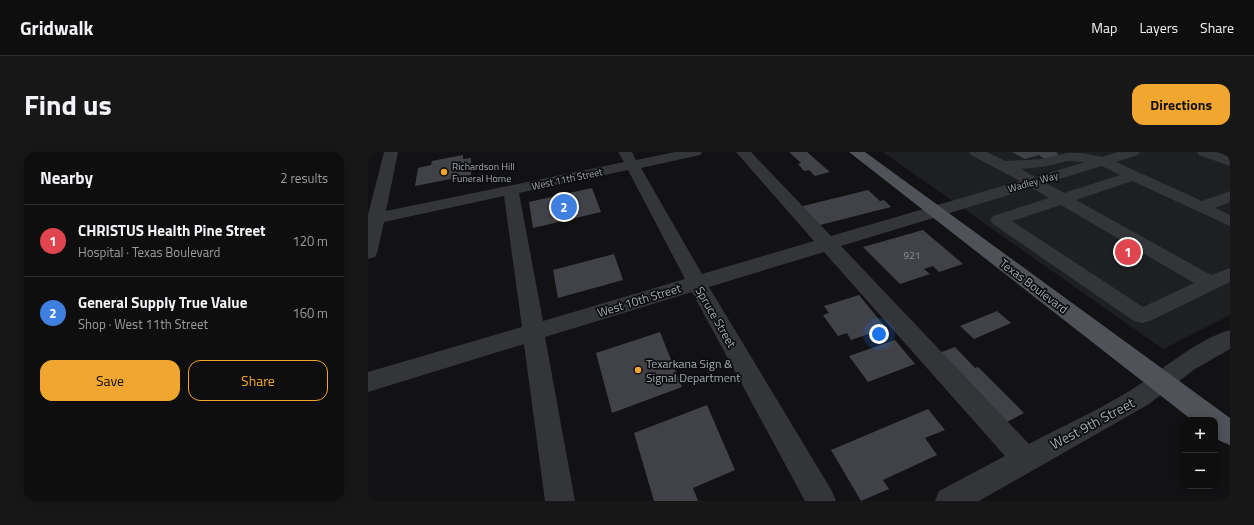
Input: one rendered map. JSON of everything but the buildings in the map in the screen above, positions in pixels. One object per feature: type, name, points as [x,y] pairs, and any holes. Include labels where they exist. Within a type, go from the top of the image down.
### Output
[{"type":"main road","name":"Texas Boulevard","points":[[856,152],[1208,417]]},
{"type":"main road","points":[[1218,424],[1230,433]]},
{"type":"street","points":[[368,253],[372,219],[391,152]]},
{"type":"street","name":"West 11th Street","points":[[372,219],[511,190],[628,159],[695,152]]},
{"type":"street","points":[[743,152],[1025,459]]},
{"type":"street","points":[[976,152],[1033,182],[1210,284]]},
{"type":"street","name":"Wadley Way","points":[[933,211],[1133,152]]},
{"type":"street","points":[[1204,152],[1230,162]]},
{"type":"street","points":[[1002,166],[1042,163],[1068,157],[1082,157],[1103,161],[1230,221]]},
{"type":"street","name":"Spruce Street","points":[[628,159],[821,501]]},
{"type":"street","points":[[1134,176],[999,220],[1142,316],[1230,274]]},
{"type":"street","points":[[511,190],[532,332],[560,501]]},
{"type":"street","points":[[1202,207],[1230,196]]},
{"type":"street","name":"West 10th Street","points":[[368,382],[933,211]]},
{"type":"street","name":"West 9th Street","points":[[950,501],[1140,397],[1187,363],[1230,338]]},
{"type":"shaded area","points":[[883,152],[1230,152],[1230,315],[1163,349]]},
{"type":"place","name":"Richardson Hill Funeral Home","points":[[444,172]]},
{"type":"place","name":"General Supply True Value","points":[[564,207]]},
{"type":"place","name":"CHRISTUS Health Pine Street","points":[[1128,252]]},
{"type":"place","name":"Texarkana Sign & Signal Department","points":[[638,370]]}]
